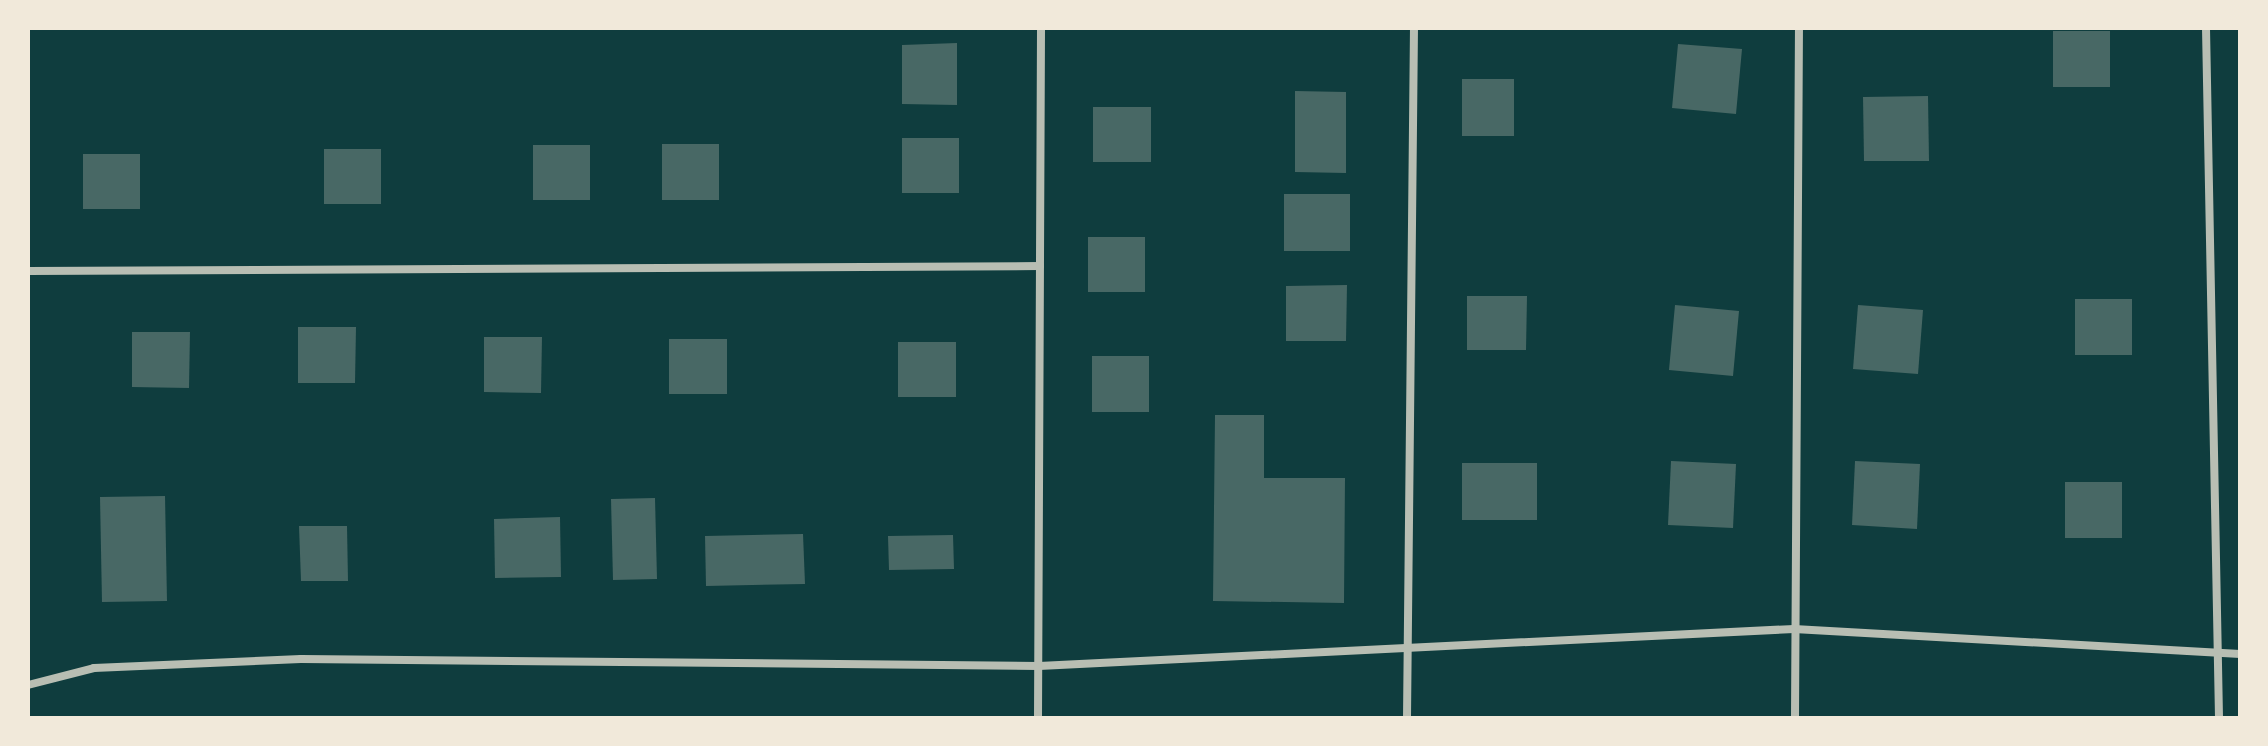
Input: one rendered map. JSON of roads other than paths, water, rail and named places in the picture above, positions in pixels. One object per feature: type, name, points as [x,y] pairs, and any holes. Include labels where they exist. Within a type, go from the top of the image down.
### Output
[{"type":"street","points":[[1038,718],[1041,28]]},
{"type":"street","points":[[1407,718],[1414,28]]},
{"type":"street","points":[[1795,718],[1799,28]]},
{"type":"street","points":[[2206,28],[2219,718]]},
{"type":"street","points":[[28,271],[1040,266]]},
{"type":"street","points":[[28,685],[94,668],[301,659],[1039,666],[1407,643],[1794,629],[2240,654]]}]
